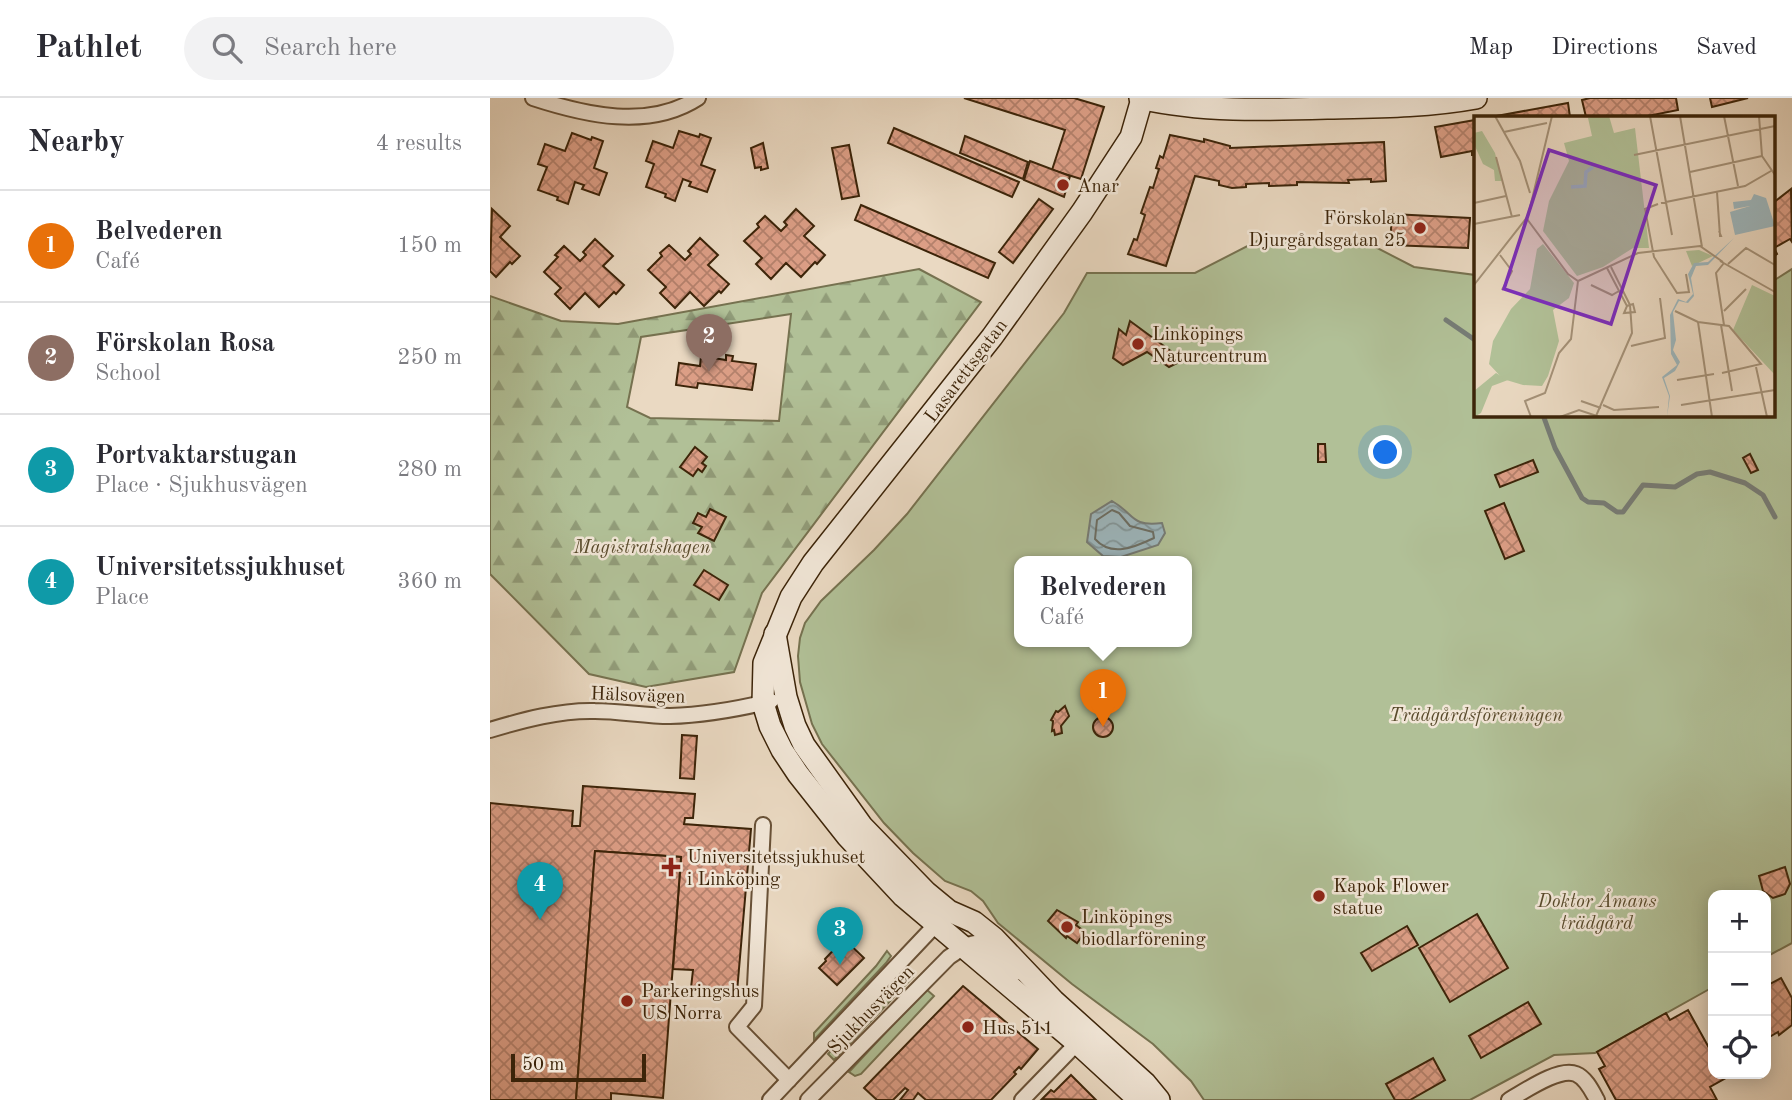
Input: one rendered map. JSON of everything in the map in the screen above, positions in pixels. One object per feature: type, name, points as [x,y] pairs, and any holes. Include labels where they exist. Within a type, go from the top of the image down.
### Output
[{"type":"main road","points":[[1141,98],[1172,105],[1286,109],[1417,106],[1476,98]]},
{"type":"main road","name":"Lasarettsgatan","points":[[1127,1096],[1054,1001],[994,938],[974,922],[942,918],[876,869],[804,783],[776,738],[763,703],[764,663],[791,597],[813,563],[992,337],[1100,186],[1131,137],[1141,98]]},
{"type":"main road","name":"Lasarettsgatan","points":[[775,634],[786,697],[804,745],[862,826],[942,918],[962,948],[1145,1083],[1159,1100]]},
{"type":"street","points":[[533,98],[606,115],[639,117],[665,113],[698,98]]},
{"type":"street","name":"Hälsovägen","points":[[490,730],[563,713],[593,710],[674,716],[716,712],[786,697]]},
{"type":"street","points":[[763,825],[754,1006],[737,1027],[789,1080]]},
{"type":"street","name":"Sjukhusvägen","points":[[770,1100],[942,918]]},
{"type":"street","name":"Lasarettsgatan","points":[[962,948],[975,943],[981,945],[1054,1001]]},
{"type":"street","name":"Sjukhusvägen","points":[[808,1100],[939,967],[962,948]]},
{"type":"street","points":[[1022,1100],[1083,1038]]},
{"type":"street","points":[[1509,1100],[1556,1074],[1567,1072],[1583,1078],[1597,1100]]},
{"type":"green space","name":"Trädgårdsföreningen","points":[[1356,237],[1414,267],[1474,275],[1474,416],[1774,416],[1774,280],[1792,269],[1792,943],[1771,954],[1771,890],[1708,890],[1708,990],[1595,1053],[1554,1055],[1470,1100],[1204,1100],[1191,1081],[1153,1044],[1072,984],[998,923],[983,901],[971,891],[945,881],[913,853],[884,823],[822,744],[812,724],[800,682],[800,638],[805,623],[821,601],[907,514],[1064,313],[1087,273],[1195,273],[1263,238]]},
{"type":"green space","name":"Magistratshagen","points":[[919,269],[981,302],[762,593],[734,672],[646,687],[589,674],[490,574],[490,296],[561,321],[618,324]],"holes":[[[791,314],[779,421],[650,418],[627,407],[641,337]]]},
{"type":"green space","points":[[887,951],[891,956],[886,963],[814,1040],[814,1033]]},
{"type":"green space","points":[[906,971],[913,977],[834,1060],[828,1054]]},
{"type":"green space","points":[[926,989],[934,996],[861,1074],[855,1076],[849,1072]]},
{"type":"water","points":[[1112,501],[1138,521],[1162,523],[1165,533],[1158,545],[1124,556],[1103,556],[1087,542],[1091,514]]},
{"type":"building","points":[[964,98],[1074,98],[1104,107],[1081,179],[1052,170],[1065,130]]},
{"type":"building","points":[[1676,98],[1678,110],[1648,116],[1586,116],[1582,100]]},
{"type":"building","points":[[1710,98],[1748,98],[1712,107]]},
{"type":"building","points":[[1568,103],[1570,116],[1496,116]]},
{"type":"building","points":[[1474,120],[1474,155],[1472,151],[1441,157],[1435,127]]},
{"type":"building","points":[[894,128],[1019,182],[1012,197],[888,143]]},
{"type":"building","points":[[679,131],[711,138],[701,165],[715,170],[707,192],[689,186],[691,182],[683,179],[675,201],[665,197],[666,194],[646,187],[654,164],[646,161],[653,141],[673,148]]},
{"type":"building","points":[[572,133],[603,141],[594,168],[607,173],[599,195],[582,189],[584,185],[575,182],[568,204],[557,200],[558,197],[538,190],[547,167],[538,164],[545,144],[565,151]]},
{"type":"building","points":[[1170,135],[1204,142],[1204,139],[1230,148],[1384,142],[1386,181],[1371,182],[1371,179],[1348,180],[1349,183],[1297,182],[1297,185],[1269,186],[1269,183],[1246,184],[1246,187],[1232,188],[1219,185],[1219,181],[1195,176],[1166,266],[1128,254],[1134,239],[1137,240],[1145,215],[1141,213],[1150,187],[1153,188],[1159,169],[1156,168],[1160,156],[1163,158]]},
{"type":"building","points":[[965,136],[1028,162],[1023,179],[960,153]]},
{"type":"building","points":[[763,143],[768,168],[761,170],[761,167],[755,168],[751,148]]},
{"type":"building","points":[[849,145],[859,196],[842,199],[832,148]]},
{"type":"building","points":[[1030,161],[1070,176],[1064,197],[1024,180]]},
{"type":"building","points":[[1791,189],[1792,242],[1790,239],[1774,248],[1774,202]]},
{"type":"building","points":[[1039,199],[1053,209],[1013,263],[999,252]]},
{"type":"building","points":[[861,205],[995,263],[988,278],[855,220]]},
{"type":"building","points":[[492,209],[510,226],[500,237],[520,256],[496,277],[490,271]]},
{"type":"building","points":[[796,209],[814,226],[804,236],[825,255],[801,277],[786,263],[771,279],[756,264],[762,258],[744,241],[759,227],[757,224],[765,216],[781,231],[787,225],[784,222]]},
{"type":"building","points":[[1392,214],[1470,218],[1468,248],[1390,245]]},
{"type":"building","points":[[700,238],[718,255],[708,265],[729,284],[704,306],[690,292],[675,308],[660,293],[666,287],[648,270],[669,245],[685,260],[691,254],[688,251]]},
{"type":"building","points":[[595,239],[613,256],[603,266],[624,285],[599,307],[585,293],[570,309],[555,294],[561,288],[544,272],[564,246],[580,261],[586,255],[583,252]]},
{"type":"building","name":"Linköpings Naturcentrum","points":[[1130,321],[1183,360],[1169,367],[1147,352],[1123,365],[1113,358],[1119,329],[1126,335]]},
{"type":"building","points":[[726,355],[733,356],[732,361],[756,364],[752,390],[698,383],[697,388],[676,385],[679,363],[700,366],[701,356],[726,360]]},
{"type":"building","points":[[1318,444],[1325,444],[1326,462],[1318,462]]},
{"type":"building","points":[[695,447],[707,457],[702,463],[706,466],[702,472],[698,469],[693,476],[680,467]]},
{"type":"building","points":[[1750,454],[1758,470],[1751,473],[1743,458]]},
{"type":"building","points":[[1533,460],[1538,472],[1500,487],[1495,475]]},
{"type":"building","points":[[1504,503],[1524,551],[1505,559],[1485,511]]},
{"type":"building","points":[[710,509],[726,517],[714,541],[698,533],[702,527],[693,523],[698,513],[706,517]]},
{"type":"building","points":[[704,570],[728,585],[719,600],[694,585]]},
{"type":"building","points":[[1065,706],[1069,716],[1061,726],[1062,733],[1055,735],[1051,720],[1056,711]]},
{"type":"building","points":[[1103,717],[1110,720],[1113,727],[1110,734],[1103,737],[1096,734],[1093,727],[1096,720]]},
{"type":"building","points":[[682,735],[697,736],[694,779],[680,778]]},
{"type":"building","points":[[583,786],[695,794],[693,818],[685,818],[684,824],[751,829],[737,992],[691,988],[693,970],[673,969],[681,857],[595,851],[576,1100],[490,1100],[490,803],[573,811],[572,826],[580,826]]},
{"type":"building","name":"Parkeringshus US Norra","points":[[595,851],[681,857],[663,1098],[611,1093],[611,1100],[576,1100]]},
{"type":"building","points":[[1785,867],[1790,884],[1785,894],[1773,898],[1771,890],[1763,890],[1759,876]]},
{"type":"building","name":"Linköpings biodlarförening","points":[[1057,910],[1078,922],[1076,925],[1085,932],[1077,943],[1067,936],[1066,938],[1048,921]]},
{"type":"building","points":[[1477,914],[1508,968],[1450,1002],[1419,948]]},
{"type":"building","points":[[1407,926],[1418,945],[1372,971],[1361,953]]},
{"type":"building","points":[[844,939],[864,958],[837,985],[819,968]]},
{"type":"building","points":[[1781,978],[1792,998],[1792,1025],[1779,1035],[1778,1032],[1771,1036],[1771,1016],[1771,983]]},
{"type":"building","name":"Hus 511","points":[[963,986],[1038,1049],[991,1100],[926,1100],[918,1093],[913,1100],[900,1100],[908,1090],[905,1088],[893,1100],[877,1100],[864,1088]]},
{"type":"building","points":[[1528,1002],[1541,1024],[1481,1058],[1469,1036]]},
{"type":"building","points":[[1688,1010],[1708,1046],[1708,1079],[1724,1079],[1710,1087],[1717,1100],[1616,1100],[1599,1069],[1605,1066],[1597,1052],[1666,1013],[1670,1020]]},
{"type":"building","points":[[1433,1058],[1445,1080],[1410,1100],[1395,1100],[1386,1084]]},
{"type":"building","points":[[1071,1075],[1096,1100],[1042,1099],[1051,1090],[1054,1092]]},
{"type":"waterway","points":[[1446,320],[1474,339]]},
{"type":"waterway","points":[[1543,416],[1555,448],[1582,498],[1588,502],[1604,503],[1617,512],[1623,512],[1643,485],[1675,487],[1697,474],[1710,472],[1745,483],[1763,495],[1775,517]]},
{"type":"place","name":"Anar","points":[[1063,185]]},
{"type":"place","name":"Förskolan Djurgårdsgatan 25","points":[[1420,228]]},
{"type":"place","name":"Linköpings Naturcentrum","points":[[1138,344]]},
{"type":"place","name":"Förskolan Rosa","points":[[709,372]]},
{"type":"place","name":"Belvederen","points":[[1103,727]]},
{"type":"place","name":"Universitetssjukhuset i Linköping","points":[[671,867]]},
{"type":"place","name":"Kapok Flower statue","points":[[1319,896]]},
{"type":"place","name":"Universitetssjukhuset","points":[[540,920]]},
{"type":"place","name":"Linköpings biodlarförening","points":[[1067,927]]},
{"type":"place","name":"Portvaktarstugan","points":[[840,965]]},
{"type":"place","name":"Parkeringshus US Norra","points":[[627,1001]]},
{"type":"place","name":"Hus 511","points":[[968,1027]]},
{"type":"park label","name":"Doktor Åmans trädgård","points":[[1597,911]]}]
